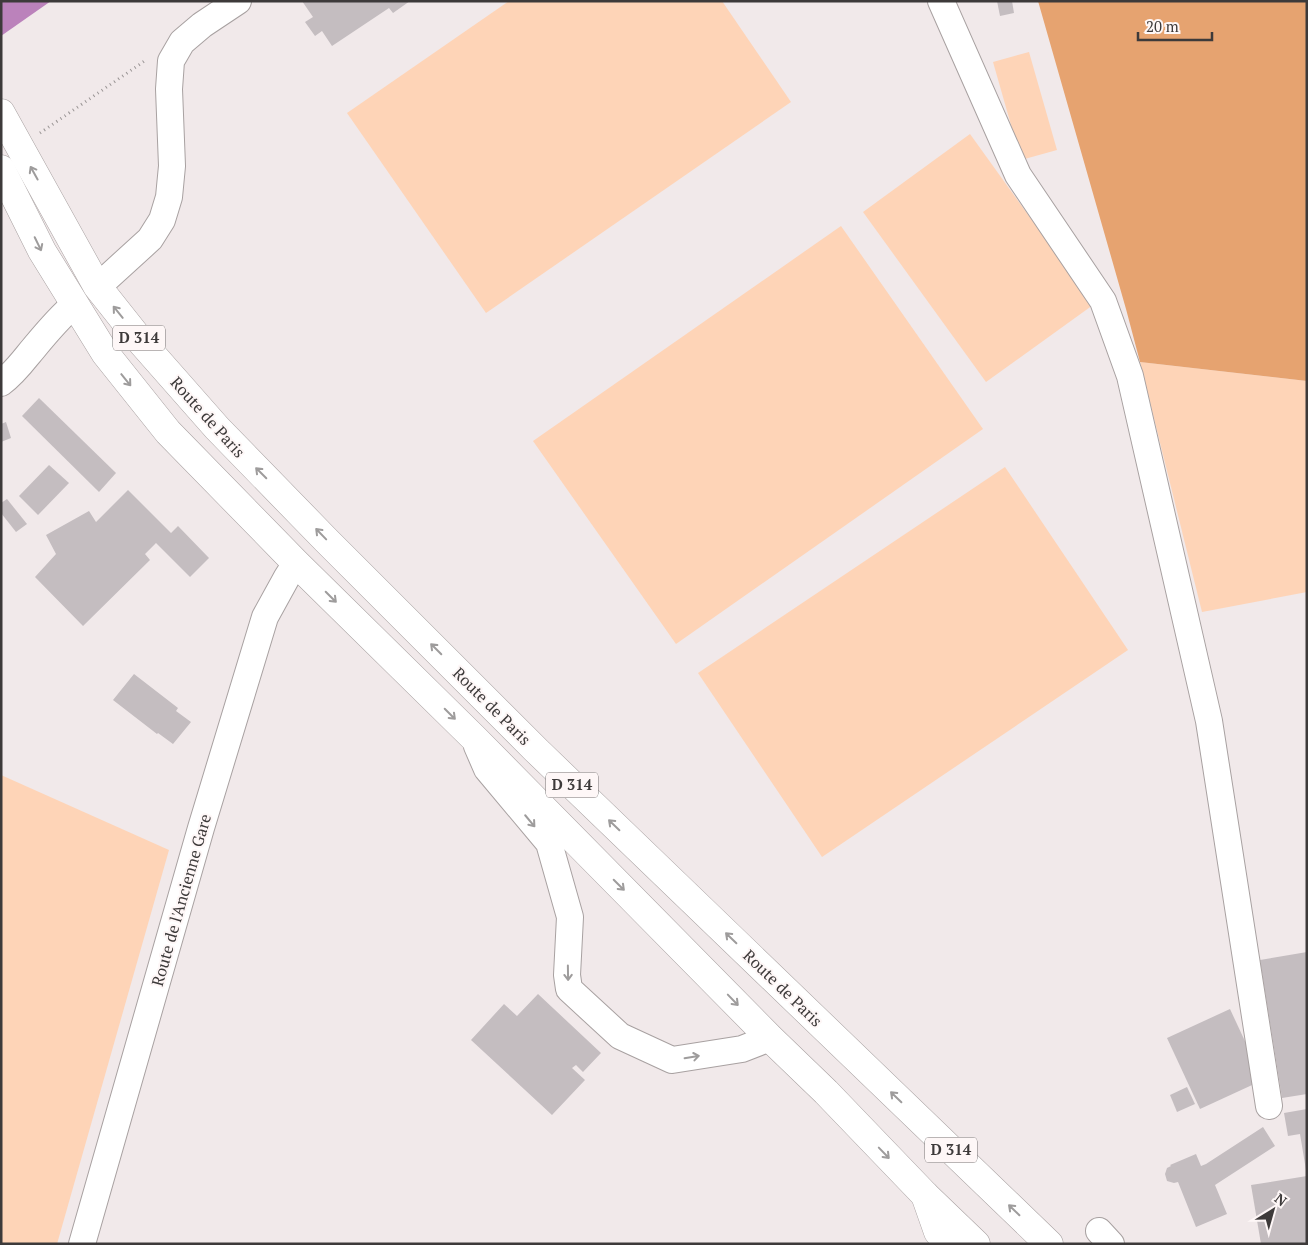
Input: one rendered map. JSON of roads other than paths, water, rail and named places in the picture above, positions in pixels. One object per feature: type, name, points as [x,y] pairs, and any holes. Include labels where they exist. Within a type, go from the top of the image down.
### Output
[{"type":"main road","name":"Route de Paris","points":[[1,113],[97,286],[144,344],[217,428],[536,750],[1049,1244]]},
{"type":"main road","name":"D 314","points":[[1,168],[42,250],[104,353],[168,432],[296,563],[474,738],[770,1038],[826,1092],[924,1195],[976,1244]]},
{"type":"main road","points":[[924,1195],[938,1232],[949,1244]]},
{"type":"street","points":[[97,286],[150,239],[162,220],[169,197],[172,166],[169,89],[171,62],[182,42],[238,1]]},
{"type":"street","points":[[941,1],[1018,175],[1103,301],[1130,376],[1209,721],[1268,1106]]},
{"type":"street","points":[[1,383],[11,376],[47,332],[74,305]]},
{"type":"street","name":"Route de l'Ancienne Gare","points":[[82,1244],[201,828],[265,617],[296,563]]},
{"type":"street","points":[[474,738],[487,769],[549,843],[570,917],[567,975],[569,989],[620,1036],[672,1060],[742,1049],[770,1038]]}]
